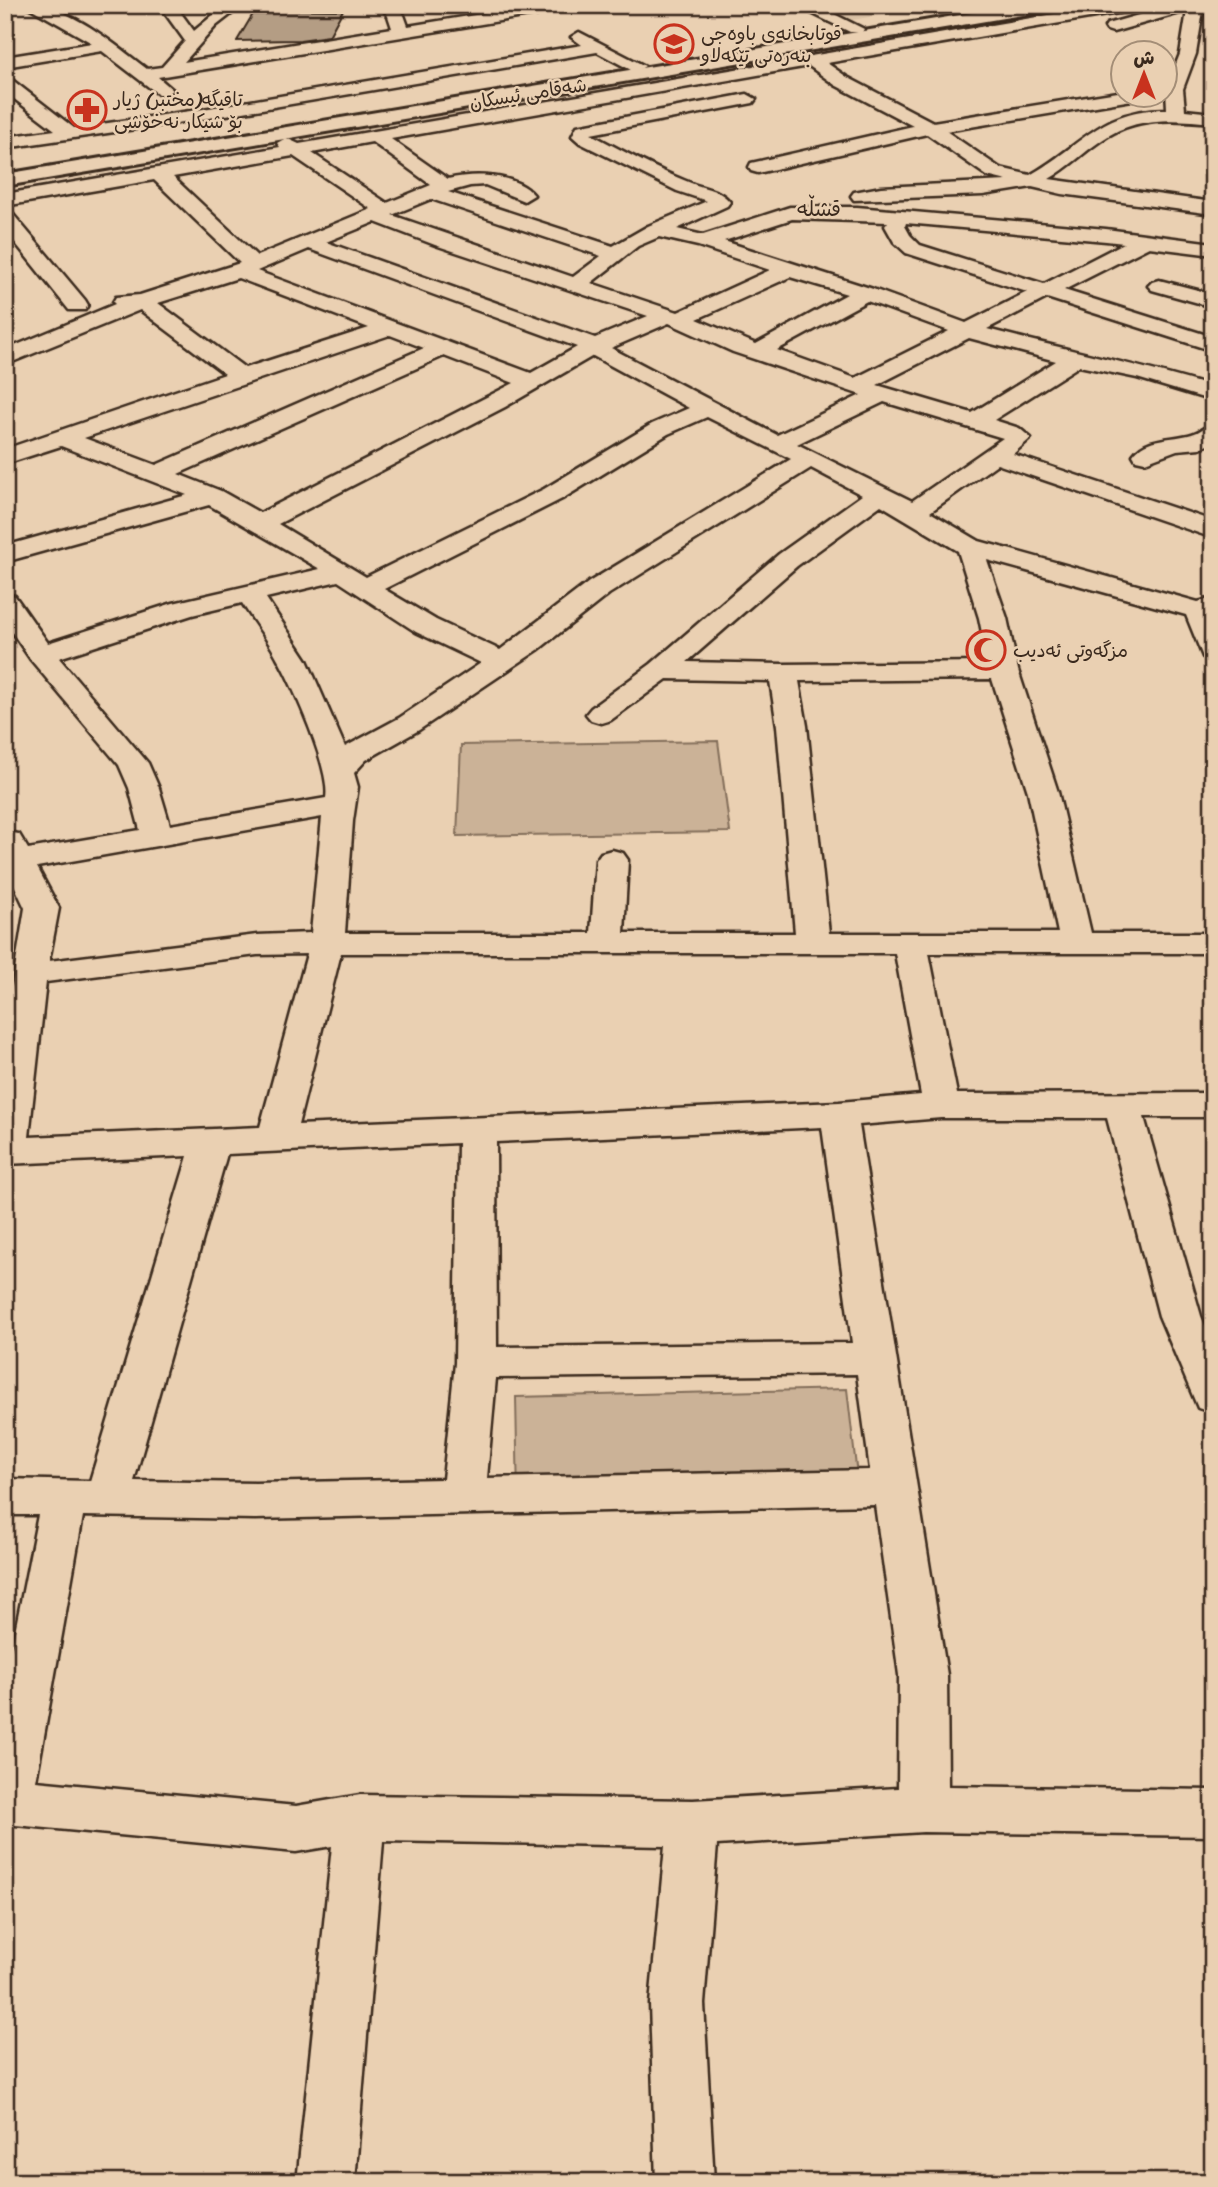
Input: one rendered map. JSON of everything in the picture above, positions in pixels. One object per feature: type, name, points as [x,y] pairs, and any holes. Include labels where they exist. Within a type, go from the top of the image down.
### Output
[{"type":"main road","name":"شەقامی ئیسکان","points":[[5,168],[637,66],[713,59],[856,29],[993,5]]},
{"type":"main road","name":"شەقامی ئیسکان","points":[[5,180],[713,59],[1051,5]]},
{"type":"street","points":[[33,5],[94,37],[197,115]]},
{"type":"street","points":[[167,5],[193,41]]},
{"type":"street","points":[[168,70],[210,23],[235,5]]},
{"type":"street","points":[[387,5],[396,15],[402,33]]},
{"type":"street","points":[[147,122],[133,100],[149,79],[168,70],[402,33],[524,8],[566,5]]},
{"type":"street","points":[[803,5],[856,29]]},
{"type":"street","points":[[5,200],[1136,5]]},
{"type":"street","points":[[1100,31],[1194,5],[1194,27],[1188,54],[1180,70]]},
{"type":"street","points":[[524,8],[637,66]]},
{"type":"street","points":[[1194,27],[1213,29]]},
{"type":"street","points":[[356,41],[376,53]]},
{"type":"street","points":[[5,62],[104,46]]},
{"type":"street","points":[[5,144],[197,115],[599,47]]},
{"type":"street","points":[[814,62],[841,81],[930,128],[994,172],[1062,188],[1213,208]]},
{"type":"street","points":[[396,65],[416,77]]},
{"type":"street","points":[[814,86],[869,76]]},
{"type":"street","points":[[10,91],[71,134]]},
{"type":"street","points":[[581,136],[583,130],[760,97]]},
{"type":"street","points":[[758,167],[930,128],[1110,99]]},
{"type":"street","points":[[1175,108],[1176,113]]},
{"type":"street","points":[[515,113],[534,125]]},
{"type":"street","points":[[857,213],[852,204],[860,197],[881,192],[935,191],[1033,181],[1114,125],[1143,117],[1176,113],[1213,118]]},
{"type":"street","points":[[559,134],[581,136],[684,187],[713,196],[720,202],[631,242],[576,285]]},
{"type":"street","points":[[273,135],[380,212],[442,241],[673,318],[741,347],[759,351],[808,371],[1011,432],[1019,438],[913,512]]},
{"type":"street","points":[[376,137],[437,189],[616,254]]},
{"type":"street","points":[[159,174],[247,268],[390,328],[531,381]]},
{"type":"street","points":[[5,358],[142,301],[247,268],[437,189],[484,177],[524,195]]},
{"type":"street","points":[[704,242],[790,213],[857,213],[1106,235],[1143,242],[1213,249]]},
{"type":"street","points":[[5,217],[77,305]]},
{"type":"street","points":[[900,217],[895,226],[901,238],[913,249],[1213,344]]},
{"type":"street","points":[[655,230],[704,242],[866,293],[968,331],[1075,359],[1142,372],[1213,394]]},
{"type":"street","points":[[859,385],[1143,242]]},
{"type":"street","points":[[310,243],[580,339],[777,444],[880,494],[970,547],[1205,608],[1213,651]]},
{"type":"street","points":[[260,523],[497,402],[593,347],[673,318],[788,270]]},
{"type":"street","points":[[349,311],[420,283]]},
{"type":"street","points":[[1159,286],[1213,301]]},
{"type":"street","points":[[759,351],[866,293]]},
{"type":"street","points":[[53,314],[77,305],[142,301],[242,376]]},
{"type":"street","points":[[5,457],[390,328]]},
{"type":"street","points":[[155,475],[443,348]]},
{"type":"street","points":[[976,421],[1075,359]]},
{"type":"street","points":[[777,444],[883,393]]},
{"type":"street","points":[[41,654],[183,609],[249,593],[353,580],[552,494],[660,429],[708,408]]},
{"type":"street","points":[[61,437],[212,496],[425,626],[500,661]]},
{"type":"street","points":[[1145,455],[1173,443],[1208,439]]},
{"type":"street","points":[[996,456],[1213,530]]},
{"type":"street","points":[[338,772],[355,754],[410,724],[528,644],[599,588],[810,458]]},
{"type":"street","points":[[601,714],[661,670],[788,560],[880,494]]},
{"type":"street","points":[[5,554],[212,496]]},
{"type":"street","points":[[970,547],[993,618],[1004,670],[1043,792],[1077,943]]},
{"type":"street","points":[[249,593],[293,660],[328,739],[343,787],[327,943],[276,1139]]},
{"type":"street","points":[[5,602],[41,654],[132,763],[144,788],[158,838]]},
{"type":"street","points":[[661,670],[783,673],[1004,670]]},
{"type":"street","points":[[783,673],[792,726],[813,943]]},
{"type":"street","points":[[340,805],[158,838],[10,854],[42,908],[30,974],[7,1151],[839,1114],[941,1106],[1213,1105]]},
{"type":"street","points":[[607,943],[612,860]]},
{"type":"street","points":[[910,941],[941,1106]]},
{"type":"street","points":[[30,974],[257,945],[327,943],[1213,943]]},
{"type":"street","points":[[1123,1107],[1180,1316],[1213,1397]]},
{"type":"street","points":[[839,1114],[923,1675],[923,1809]]},
{"type":"street","points":[[463,1496],[476,1363],[477,1130]]},
{"type":"street","points":[[211,1142],[85,1498],[6,1801],[296,1829],[360,1818],[693,1823],[923,1809],[1213,1813]]},
{"type":"street","points":[[476,1363],[877,1358]]},
{"type":"street","points":[[5,1497],[255,1501],[895,1487]]},
{"type":"street","points":[[326,2182],[360,1818]]},
{"type":"street","points":[[685,2182],[677,2004],[693,1823]]},
{"type":"shaded area","points":[[818,5],[941,5],[852,20]]},
{"type":"shaded area","points":[[718,741],[730,832],[457,836],[461,745]]},
{"type":"shaded area","points":[[847,1389],[859,1493],[518,1500],[516,1397]]},
{"type":"building","points":[[256,9],[343,10],[329,36],[300,40],[237,41]]},
{"type":"place","name":"قوتابخانه‌ی باوه‌جی بنه‌ره‌تی تێكه‌لاو","points":[[674,44]]},
{"type":"place","name":"تاقیگە(مختبر) ژیار بۆ شیکار نەخۆشی","points":[[87,110]]},
{"type":"place","name":"مزگەوتی ئەدیب","points":[[986,650]]},
{"type":"district","name":"قشڵه‌","points":[[819,209]]}]
